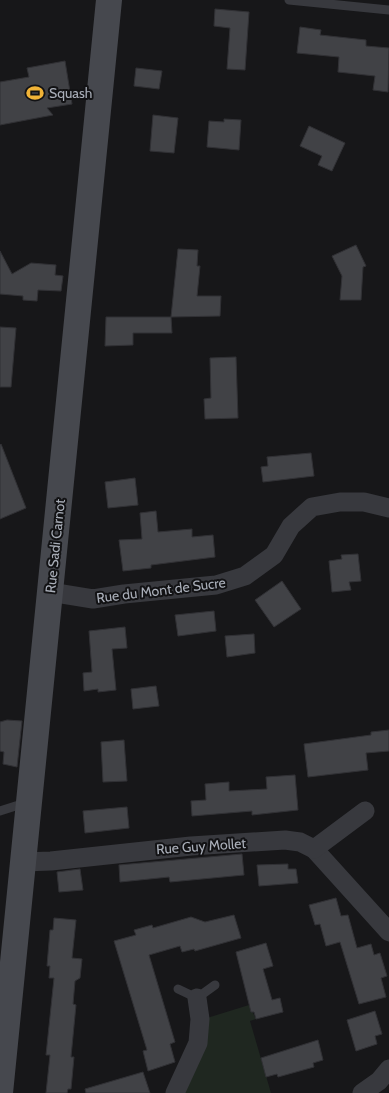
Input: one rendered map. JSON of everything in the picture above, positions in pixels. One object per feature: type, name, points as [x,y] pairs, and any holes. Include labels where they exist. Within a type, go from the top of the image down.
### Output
[{"type":"main road","name":"Rue Sadi Carnot","points":[[0,1093],[110,0]]},
{"type":"street","name":"Rue du Mont de Sucre","points":[[50,592],[93,599],[216,585],[245,576],[274,555],[291,526],[312,507],[340,502],[364,502],[389,508]]},
{"type":"street","points":[[365,811],[314,849],[386,923]]},
{"type":"street","name":"Rue Guy Mollet","points":[[23,862],[51,861],[191,846],[285,840],[300,842],[314,849]]},
{"type":"street","points":[[174,1093],[198,1043],[200,1019],[197,998]]},
{"type":"street","points":[[362,1093],[379,1081],[389,1070]]},
{"type":"lane","points":[[289,0],[389,10]]},
{"type":"lane","points":[[0,811],[28,802]]},
{"type":"lane","points":[[178,989],[197,998],[215,985]]},
{"type":"shaded area","points":[[249,1005],[256,1019],[250,1021],[271,1093],[183,1093],[207,1018]]},
{"type":"building","points":[[215,9],[249,12],[245,70],[227,69],[230,28],[214,26]]},
{"type":"building","points":[[300,27],[321,30],[320,35],[366,40],[366,46],[389,48],[388,92],[373,90],[375,76],[338,72],[339,57],[297,53]]},
{"type":"building","name":"Squash","points":[[65,61],[72,104],[47,108],[53,115],[0,125],[0,82],[29,77],[27,68]]},
{"type":"building","points":[[136,68],[162,71],[159,89],[134,86]]},
{"type":"building","points":[[153,115],[178,118],[174,153],[150,151]]},
{"type":"building","points":[[224,119],[241,120],[239,150],[207,147],[209,121],[224,122]]},
{"type":"building","points":[[309,126],[345,143],[332,171],[318,165],[322,156],[300,146]]},
{"type":"building","points":[[356,245],[366,266],[363,267],[361,300],[340,300],[342,276],[332,256]]},
{"type":"building","points":[[178,249],[198,250],[197,266],[200,266],[197,296],[221,296],[220,316],[171,317]]},
{"type":"building","points":[[0,251],[12,274],[31,263],[56,265],[55,275],[63,276],[61,291],[38,290],[37,301],[23,300],[23,296],[0,294]]},
{"type":"building","points":[[106,317],[171,317],[172,333],[133,333],[133,345],[105,346]]},
{"type":"building","points":[[0,327],[16,328],[11,387],[0,387]]},
{"type":"building","points":[[236,357],[238,418],[205,419],[204,399],[211,398],[210,358]]},
{"type":"building","points":[[0,445],[26,508],[0,519]]},
{"type":"building","points":[[311,453],[314,476],[263,482],[261,467],[268,466],[267,457]]},
{"type":"building","points":[[135,478],[138,505],[108,508],[105,482]]},
{"type":"building","points":[[156,511],[158,532],[192,529],[192,537],[213,535],[215,557],[151,565],[151,568],[123,571],[119,540],[142,539],[140,513]]},
{"type":"building","points":[[358,554],[361,581],[349,582],[351,590],[332,592],[329,561],[342,559],[341,555]]},
{"type":"building","points":[[282,581],[301,609],[274,627],[255,600]]},
{"type":"building","points":[[214,611],[216,631],[178,636],[175,615]]},
{"type":"building","points":[[125,627],[127,648],[112,649],[116,690],[98,692],[98,689],[84,691],[83,673],[92,672],[89,631]]},
{"type":"building","points":[[254,634],[255,653],[227,657],[225,636]]},
{"type":"building","points":[[156,686],[159,706],[133,709],[131,689]]},
{"type":"building","points":[[7,720],[22,721],[17,767],[3,764],[4,752],[0,751],[0,722]]},
{"type":"building","points":[[389,730],[389,751],[366,753],[368,770],[308,777],[304,744],[371,735],[371,732]]},
{"type":"building","points":[[124,740],[127,781],[103,782],[101,742]]},
{"type":"building","points":[[295,775],[298,810],[252,815],[252,811],[192,816],[191,801],[206,800],[205,784],[229,782],[229,791],[267,789],[266,777]]},
{"type":"building","points":[[127,807],[129,828],[85,833],[83,811]]},
{"type":"building","points":[[242,854],[244,875],[170,882],[169,877],[120,882],[119,865]]},
{"type":"building","points":[[288,864],[288,869],[296,869],[298,883],[259,886],[257,865]]},
{"type":"building","points":[[80,869],[83,890],[59,892],[57,872]]},
{"type":"building","points":[[336,898],[341,916],[348,915],[357,948],[371,944],[374,955],[380,953],[387,976],[381,978],[386,997],[359,1004],[340,942],[326,946],[320,924],[315,925],[309,905]]},
{"type":"building","points":[[234,915],[241,938],[195,951],[194,949],[182,952],[180,946],[149,955],[175,1042],[170,1044],[175,1062],[148,1071],[143,1051],[147,1050],[114,941],[136,935],[134,930],[152,925],[153,928],[191,917],[205,922]]},
{"type":"building","points":[[54,918],[76,920],[72,958],[82,959],[80,978],[75,981],[73,1004],[76,1005],[71,1057],[74,1057],[71,1089],[68,1089],[67,1093],[46,1093],[50,1055],[46,1055],[54,978],[49,978],[50,966],[47,966],[50,930],[53,930]]},
{"type":"building","points":[[266,943],[273,966],[263,969],[272,1000],[280,998],[283,1012],[256,1019],[254,1012],[251,1012],[236,952]]},
{"type":"building","points":[[375,1011],[382,1034],[375,1036],[377,1044],[356,1051],[347,1020]]},
{"type":"building","points":[[318,1040],[323,1060],[313,1063],[314,1067],[278,1077],[277,1074],[266,1077],[261,1058]]},
{"type":"building","points":[[143,1072],[150,1093],[86,1093],[85,1089]]},
{"type":"place","name":"Squash","points":[[35,93]]}]
